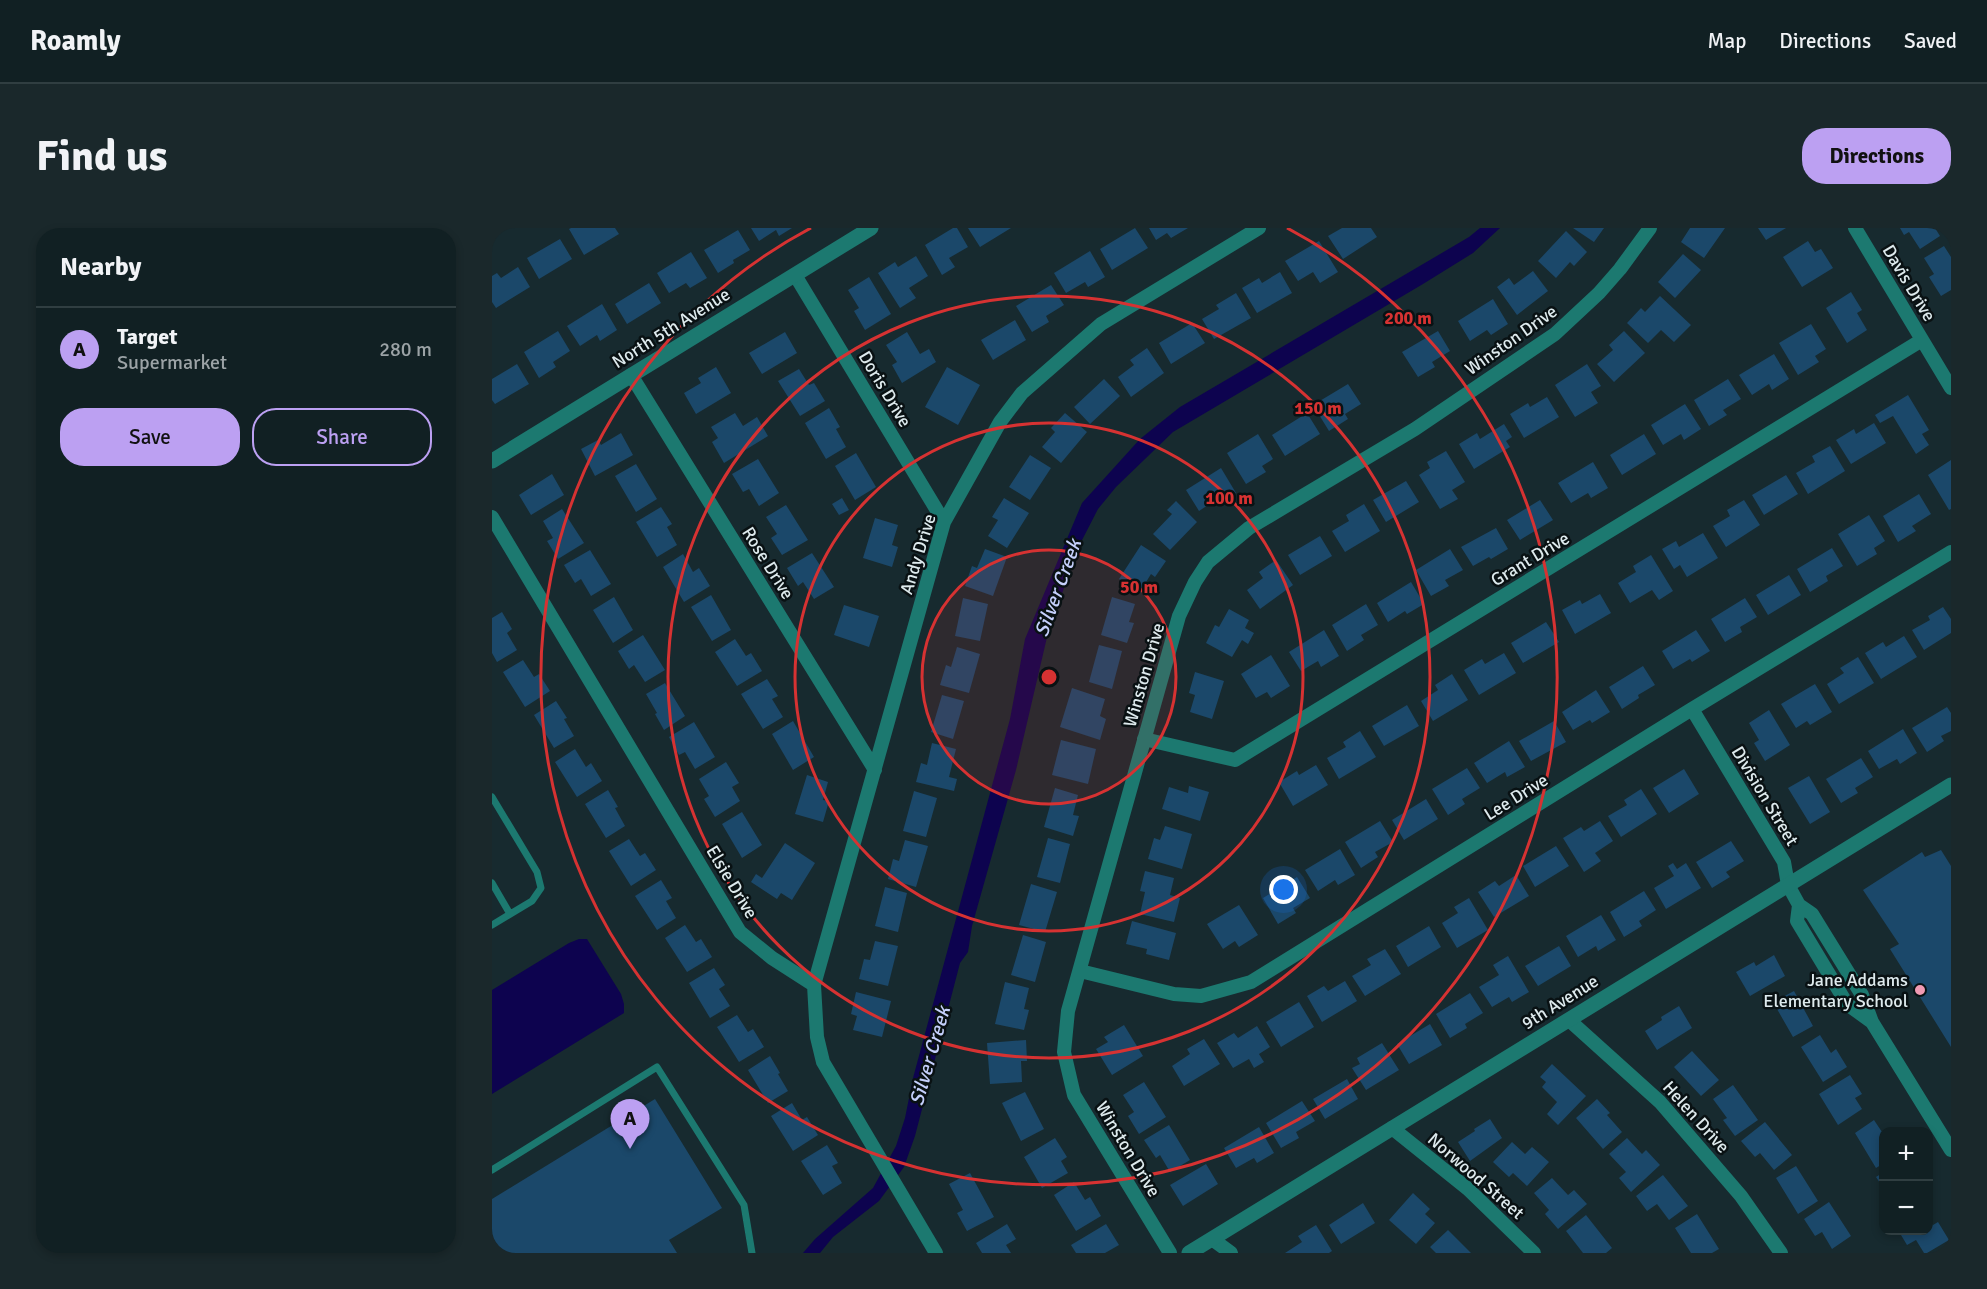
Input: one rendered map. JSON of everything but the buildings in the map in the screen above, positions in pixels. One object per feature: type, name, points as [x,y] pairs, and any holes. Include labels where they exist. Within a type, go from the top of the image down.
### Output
[{"type":"street","name":"North 5th Avenue","points":[[492,461],[871,228]]},
{"type":"street","name":"Andy Drive","points":[[813,985],[944,522],[1000,422],[1029,387],[1101,324],[1259,228]]},
{"type":"street","name":"Winston Drive","points":[[1170,1253],[1074,1095],[1064,1052],[1068,1011],[1179,616],[1195,582],[1208,562],[1249,528],[1415,429],[1555,334],[1606,285],[1650,228]]},
{"type":"street","name":"Davis Drive","points":[[1855,228],[1951,388]]},
{"type":"street","name":"Doris Drive","points":[[795,275],[944,522]]},
{"type":"street","name":"Grant Drive","points":[[1144,739],[1235,760],[1922,340]]},
{"type":"street","name":"Rose Drive","points":[[631,375],[875,770]]},
{"type":"street","name":"Elsie Drive","points":[[492,517],[740,932],[772,958],[813,985]]},
{"type":"street","name":"Lee Drive","points":[[1080,970],[1174,994],[1201,996],[1251,982],[1951,552]]},
{"type":"street","name":"Division Street","points":[[1692,709],[1784,862],[1788,885],[1799,905],[1812,914],[1862,995],[1872,1022],[1951,1150]]},
{"type":"street","name":"9th Avenue","points":[[1189,1253],[1951,785]]},
{"type":"street","points":[[813,985],[817,1037],[823,1062],[936,1253]]},
{"type":"street","name":"Helen Drive","points":[[1569,1020],[1660,1102],[1741,1196],[1781,1253]]},
{"type":"street","name":"Norwood Street","points":[[1392,1128],[1468,1189],[1534,1253]]},
{"type":"street","points":[[1212,1239],[1231,1253]]},
{"type":"lane","points":[[492,797],[537,872],[541,888],[532,901],[492,925]]},
{"type":"lane","points":[[492,883],[510,914]]},
{"type":"lane","points":[[492,1170],[657,1067],[744,1205],[752,1253]]},
{"type":"water","name":"Silver Creek","points":[[1480,228],[1500,228],[1473,253],[1173,432],[1116,487],[1098,509],[1079,546],[1048,633],[1016,770],[972,926],[968,952],[960,963],[915,1136],[904,1167],[879,1201],[833,1237],[820,1253],[803,1253],[815,1239],[873,1188],[896,1146],[1010,719],[1025,639],[1082,503],[1140,439],[1180,407],[1469,237]]},
{"type":"water","points":[[579,939],[587,939],[621,994],[624,1013],[492,1094],[492,990]]},
{"type":"place","name":"Jane Addams Elementary School","points":[[1920,990]]},
{"type":"place","name":"Target","points":[[630,1149]]}]
